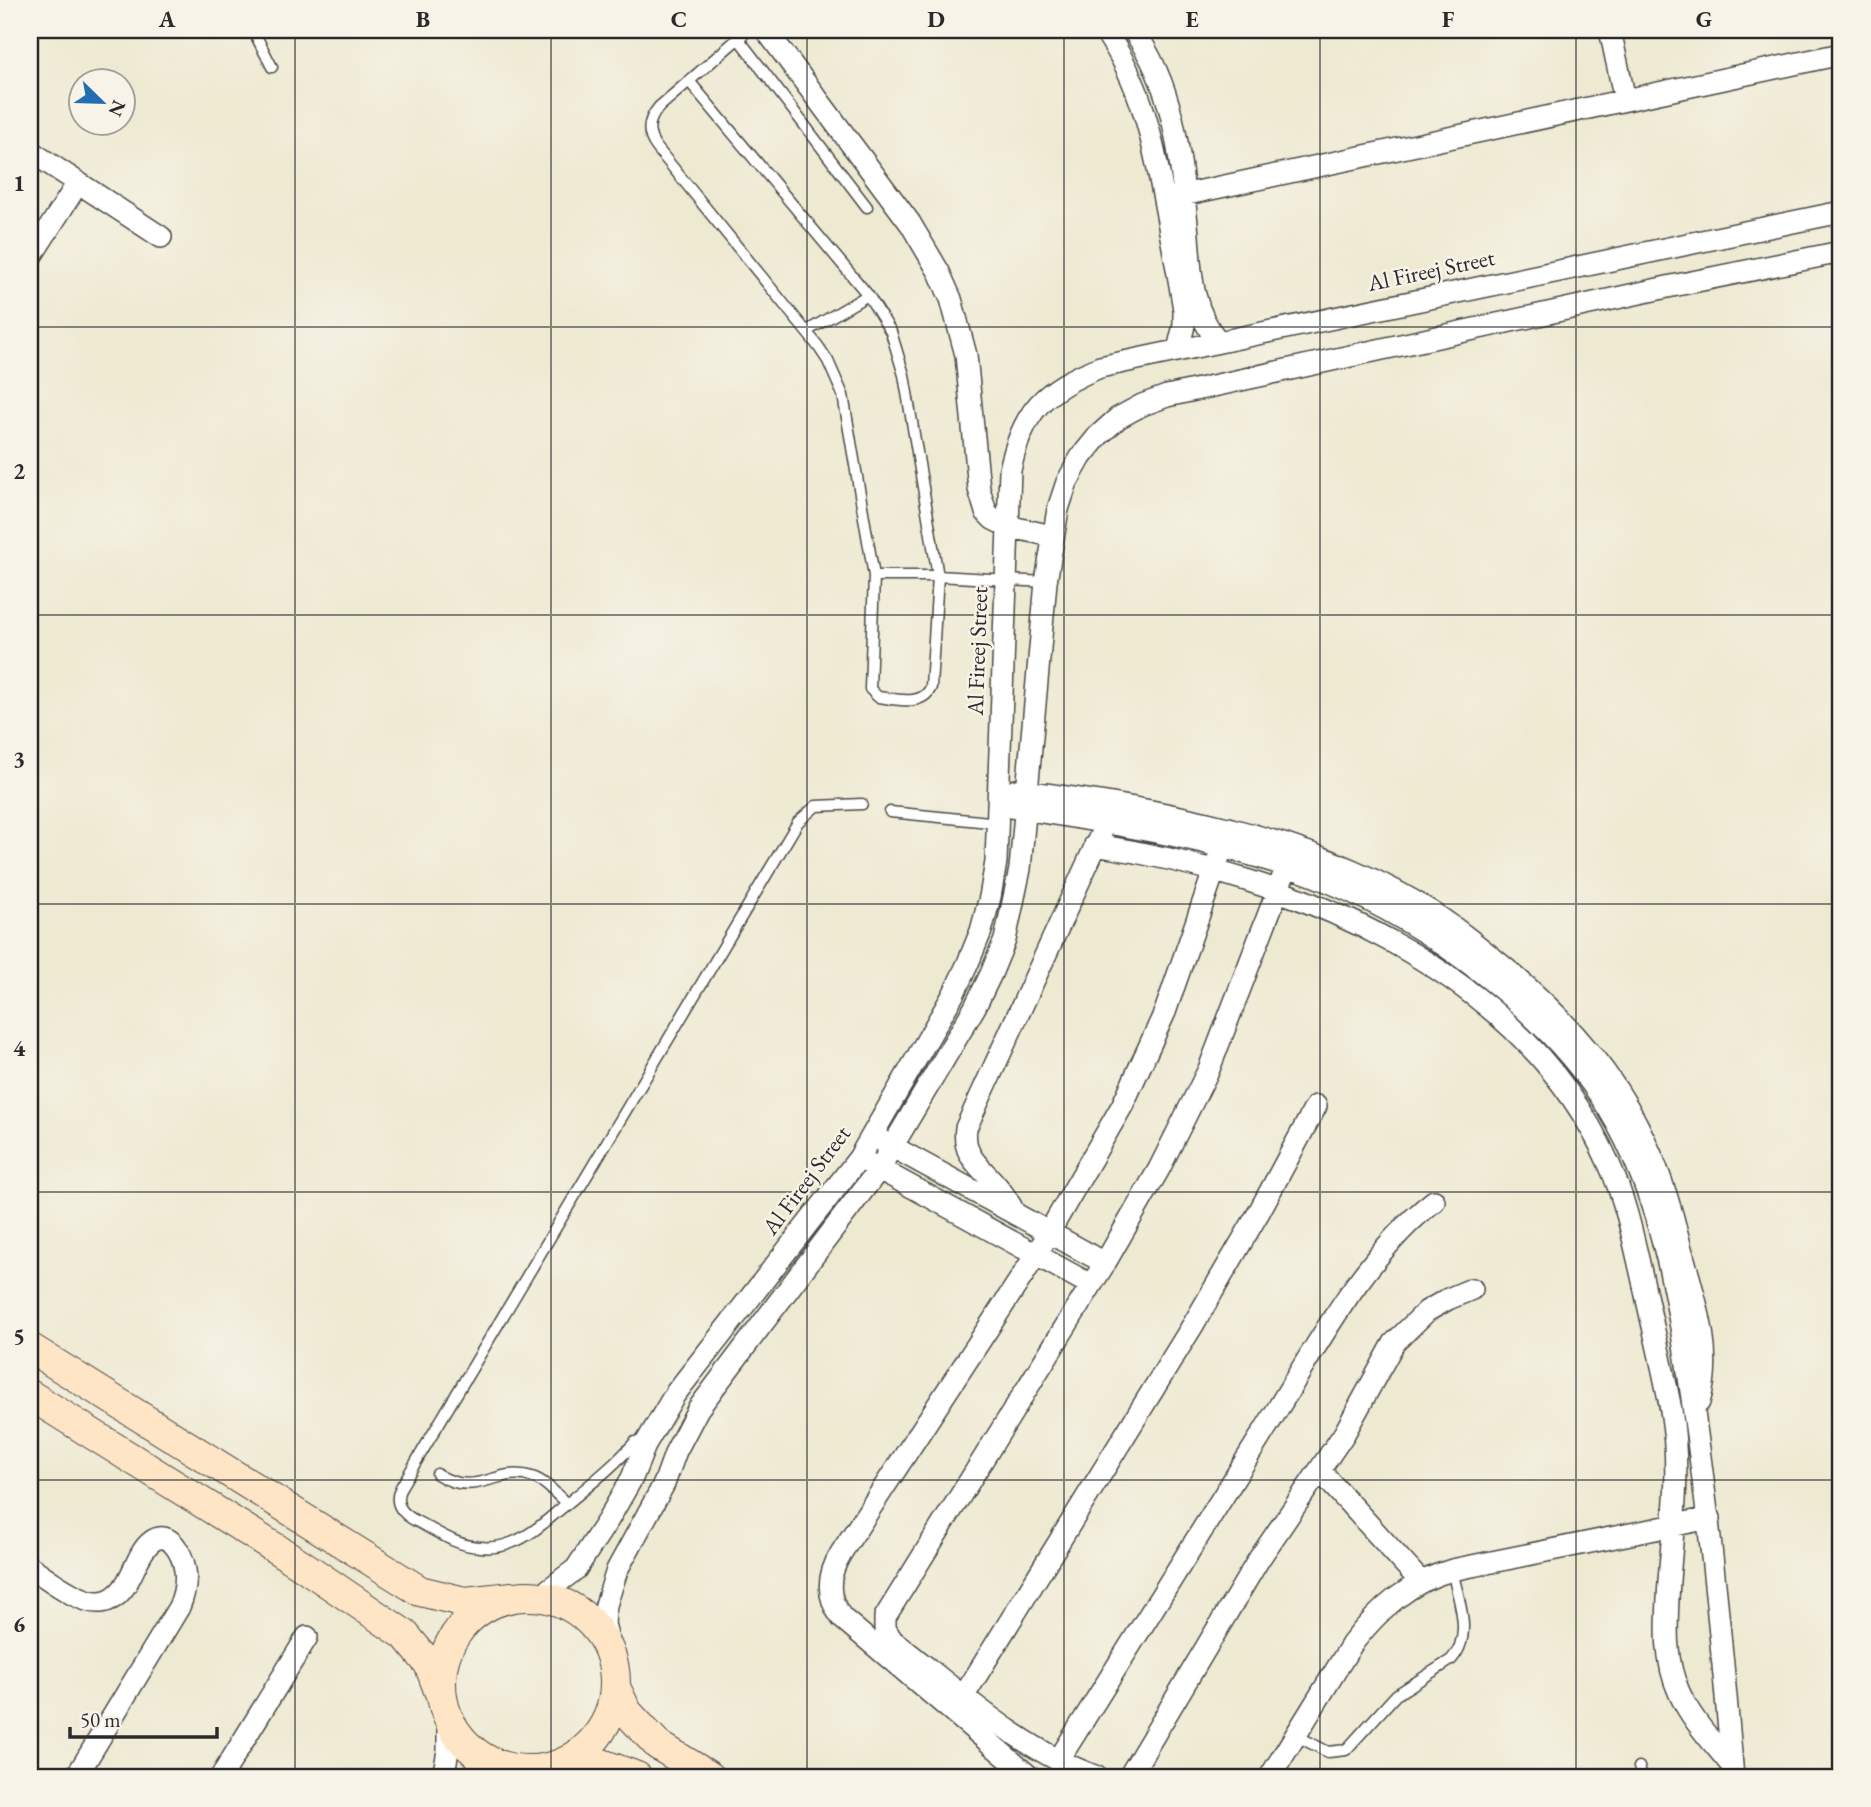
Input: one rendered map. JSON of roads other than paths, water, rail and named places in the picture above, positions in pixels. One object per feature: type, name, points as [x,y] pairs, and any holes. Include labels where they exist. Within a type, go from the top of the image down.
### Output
[{"type":"street","points":[[766,30],[910,223],[939,272],[951,299],[966,355],[980,497],[986,512],[1007,526],[1052,536]]},
{"type":"street","points":[[1104,30],[1122,57],[1143,103],[1156,153],[1174,198],[1194,293],[1204,322],[1219,341]]},
{"type":"street","points":[[1133,30],[1161,77],[1175,126],[1174,198],[1184,310],[1178,350]]},
{"type":"street","points":[[1611,30],[1625,100]]},
{"type":"street","points":[[1174,198],[1841,54]]},
{"type":"street","points":[[30,151],[161,237]]},
{"type":"street","points":[[30,258],[78,183]]},
{"type":"street","name":"Al Fireej Street","points":[[526,1597],[576,1569],[608,1520],[675,1394],[859,1158],[953,995],[968,963],[981,931],[990,897],[999,805],[1010,470],[1016,441],[1029,416],[1048,394],[1072,378],[1100,367],[1841,212]]},
{"type":"street","points":[[30,1395],[299,1563],[405,1635],[429,1664],[459,1737],[473,1752],[515,1774],[542,1770],[569,1761],[593,1742],[602,1730],[613,1702],[615,1671],[604,1623],[611,1589],[617,1570],[664,1485],[676,1451],[698,1409],[879,1169],[975,1007],[1000,951],[1016,893],[1052,536],[1067,482],[1081,457],[1098,436],[1118,418],[1167,396],[1841,252]]},
{"type":"street","points":[[1026,800],[1107,823],[1226,838]]},
{"type":"street","points":[[999,805],[1026,800],[1116,804],[1291,857],[1326,881],[1398,916],[1494,971],[1551,1010],[1595,1057],[1627,1103],[1651,1155],[1671,1207],[1703,1335],[1706,1367],[1695,1414],[1710,1518],[1733,1772]]},
{"type":"street","points":[[1015,1214],[997,1186],[969,1156],[964,1137],[965,1128],[1116,804]]},
{"type":"street","points":[[1097,1777],[1058,1762],[1008,1730],[959,1704],[842,1618],[831,1598],[831,1575],[841,1553],[1036,1255],[1104,1140],[1145,1059],[1165,1012],[1226,838]]},
{"type":"street","points":[[1096,845],[1136,851],[1214,870],[1279,891],[1361,926],[1397,945],[1472,995],[1523,1041],[1566,1089],[1610,1166],[1620,1192],[1667,1387],[1677,1457],[1667,1622],[1668,1658],[1672,1675],[1686,1707],[1733,1772]]},
{"type":"street","points":[[1030,1777],[892,1640],[886,1629],[885,1617],[1105,1263],[1159,1169],[1209,1069],[1291,857]]},
{"type":"street","points":[[959,1704],[1193,1325],[1265,1202],[1316,1106]]},
{"type":"street","points":[[872,1135],[1105,1263]]},
{"type":"street","points":[[859,1158],[1091,1284]]},
{"type":"street","points":[[1058,1762],[1330,1325],[1381,1252],[1407,1222],[1434,1201]]},
{"type":"street","points":[[1129,1777],[1259,1559],[1344,1434],[1394,1343],[1427,1311],[1448,1298],[1472,1289]]},
{"type":"street","points":[[30,1348],[420,1591],[465,1602],[526,1597],[563,1602],[583,1615],[600,1633],[611,1655]]},
{"type":"street","points":[[675,1394],[698,1409]]},
{"type":"street","points":[[643,1450],[668,1472]]},
{"type":"street","points":[[1320,1471],[1420,1581]]},
{"type":"street","points":[[1270,1777],[1364,1628],[1392,1600],[1420,1581],[1452,1570],[1710,1518]]},
{"type":"street","points":[[30,1567],[75,1595],[100,1602],[122,1590],[148,1546],[155,1540],[165,1539],[173,1543],[184,1566],[186,1587],[179,1607],[76,1777]]},
{"type":"street","points":[[443,1777],[448,1751],[443,1662],[457,1632],[481,1609],[526,1597]]},
{"type":"street","points":[[220,1777],[307,1637]]},
{"type":"street","points":[[615,1687],[627,1712],[658,1745],[710,1777]]},
{"type":"street","points":[[569,1761],[602,1764],[637,1777]]},
{"type":"lane","points":[[253,30],[272,67]]},
{"type":"lane","points":[[689,81],[868,295],[891,332],[904,375],[939,576],[930,687],[926,695],[914,700],[878,697],[870,689],[874,576],[843,395],[828,361],[807,331],[651,141],[649,123],[652,114],[689,81],[738,38],[748,30]]},
{"type":"lane","points":[[738,38],[867,207]]},
{"type":"lane","points":[[807,331],[868,295]]},
{"type":"lane","points":[[874,576],[939,576],[1046,582]]},
{"type":"lane","points":[[643,1450],[635,1442],[614,1466],[567,1504],[521,1538],[501,1546],[481,1547],[450,1539],[408,1517],[400,1509],[397,1498],[401,1487],[798,822],[816,806],[862,804]]},
{"type":"lane","points":[[890,812],[999,805]]},
{"type":"lane","points":[[437,1474],[467,1485],[506,1475],[525,1475],[544,1483],[567,1504]]},
{"type":"lane","points":[[1295,1735],[1328,1752],[1346,1750],[1396,1695],[1457,1654],[1464,1629],[1452,1570]]}]
